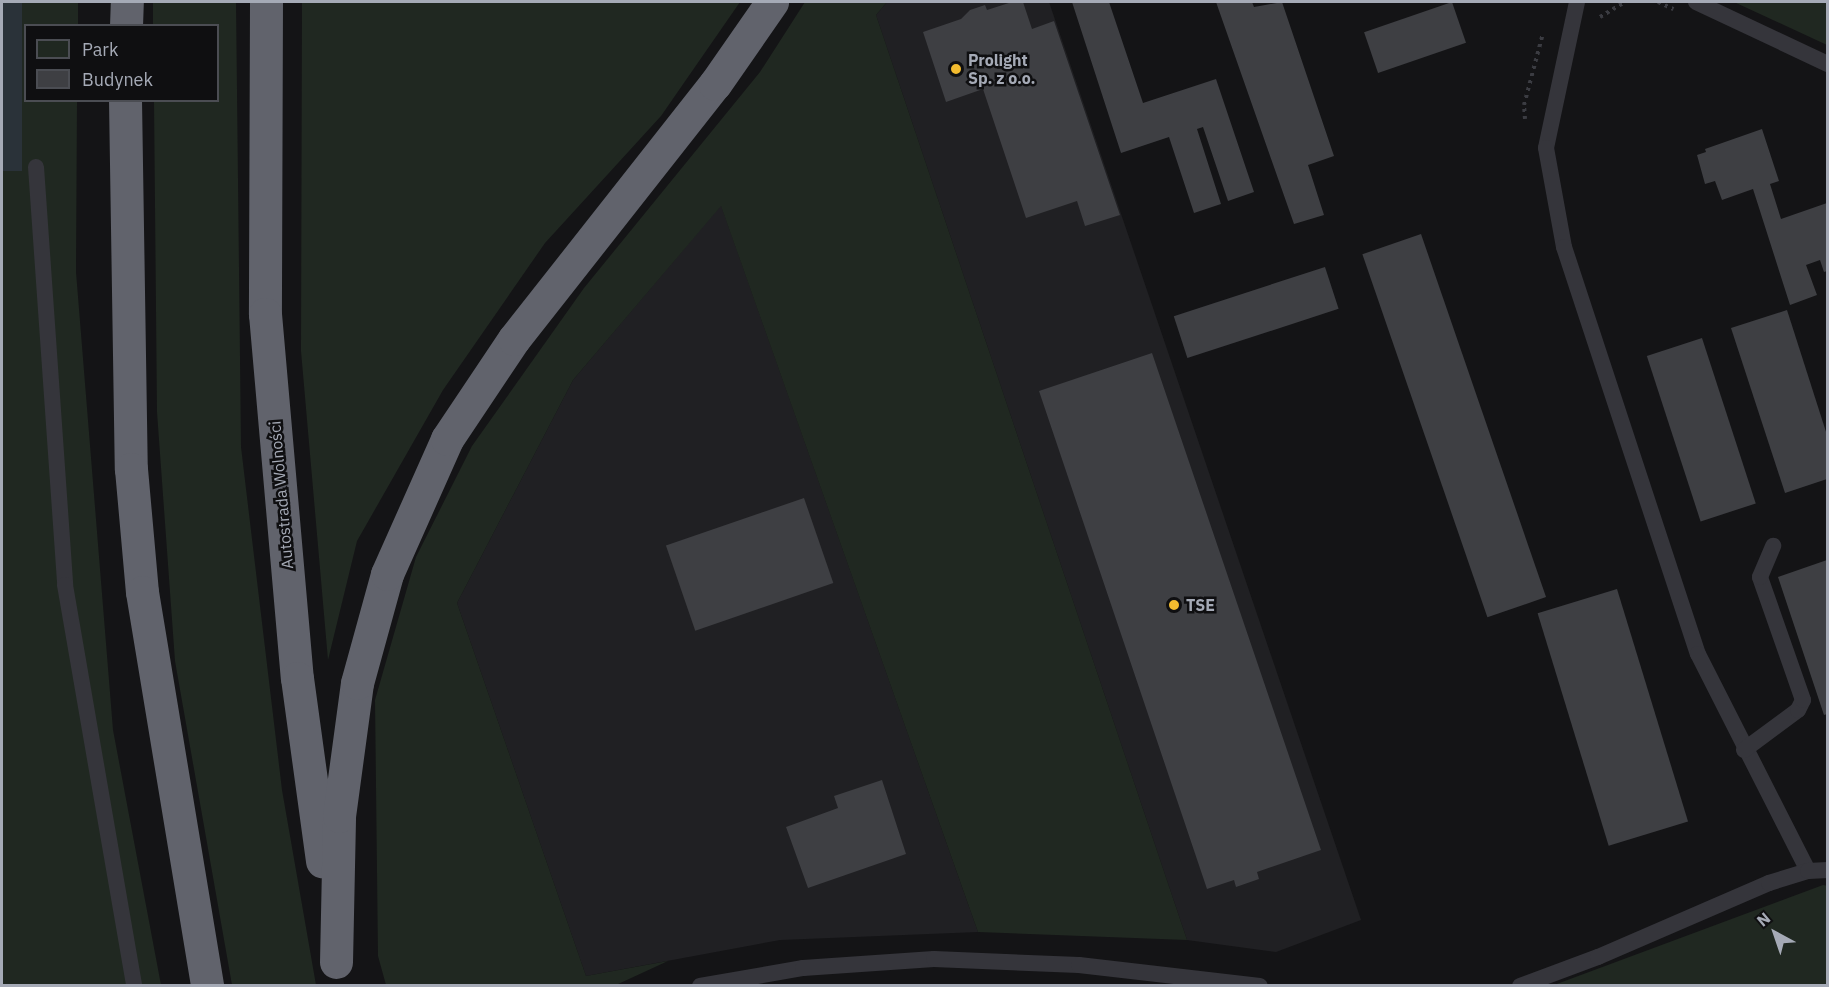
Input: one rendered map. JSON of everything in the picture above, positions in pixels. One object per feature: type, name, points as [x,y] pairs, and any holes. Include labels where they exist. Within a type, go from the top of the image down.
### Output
[{"type":"highway","points":[[126,24],[127,2]]},
{"type":"highway","name":"Autostrada Wolności","points":[[266,2],[265,315],[297,678],[338,974]]},
{"type":"highway","points":[[338,974],[339,816],[357,683],[387,574],[447,439],[514,339],[715,84],[772,2]]},
{"type":"highway","points":[[125,102],[131,469],[141,592],[207,986]]},
{"type":"lane","points":[[1577,2],[1546,148],[1564,247],[1698,654],[1744,750],[1808,871]]},
{"type":"lane","points":[[1696,2],[1827,64]]},
{"type":"lane","points":[[36,167],[65,585],[134,986]]},
{"type":"lane","points":[[1744,750],[1798,710],[1803,700],[1760,577],[1773,546]]},
{"type":"lane","points":[[1520,986],[1598,957],[1769,883],[1808,871],[1827,870]]},
{"type":"lane","points":[[700,986],[803,969],[933,959],[1078,965],[1260,986]]},
{"type":"shaded area","points":[[2,2],[22,2],[22,171],[2,171]]},
{"type":"shaded area","points":[[887,2],[1049,2],[1361,920],[1276,952],[1187,940],[876,15]]},
{"type":"shaded area","points":[[721,205],[978,932],[780,940],[586,976],[457,603],[573,380]]},
{"type":"green space","points":[[22,2],[78,2],[78,24],[24,24],[24,102],[77,102],[76,272],[113,730],[161,985],[2,985],[2,171],[22,168]]},
{"type":"green space","points":[[153,2],[236,2],[241,447],[282,790],[316,985],[232,985],[175,661],[157,412],[154,102],[219,102],[219,24],[153,24]]},
{"type":"green space","points":[[302,2],[740,2],[661,116],[545,243],[443,390],[357,541],[328,660],[301,351]]},
{"type":"green space","points":[[805,2],[887,2],[876,15],[1187,940],[978,932],[721,206],[573,380],[457,603],[586,976],[668,961],[616,985],[386,985],[378,956],[375,700],[416,557],[472,446],[584,288],[760,72]]},
{"type":"green space","points":[[1734,2],[1827,2],[1827,45]]},
{"type":"green space","points":[[1823,885],[1828,886],[1827,985],[1554,985]]},
{"type":"building","points":[[1012,2],[1023,2],[1032,29],[1054,21],[1120,215],[1085,226],[1077,201],[1026,218],[983,89],[946,102],[923,32],[961,19],[970,10],[985,5],[987,10]]},
{"type":"building","points":[[1072,2],[1109,2],[1143,103],[1216,79],[1254,192],[1228,201],[1203,127],[1197,129],[1221,204],[1194,213],[1169,137],[1121,153]]},
{"type":"building","points":[[1216,2],[1252,2],[1254,7],[1282,2],[1334,156],[1308,165],[1324,215],[1294,224]]},
{"type":"building","points":[[1452,2],[1466,43],[1378,73],[1364,32]]},
{"type":"building","points":[[1762,129],[1779,181],[1770,184],[1781,219],[1827,203],[1827,271],[1824,272],[1820,260],[1806,265],[1817,295],[1790,305],[1753,189],[1722,200],[1715,181],[1705,184],[1697,155],[1706,152],[1705,149]]},
{"type":"building","points":[[1421,234],[1546,597],[1487,617],[1362,254]]},
{"type":"building","points":[[1325,267],[1339,309],[1187,358],[1174,316]]},
{"type":"building","points":[[1787,310],[1827,435],[1827,479],[1785,493],[1731,328]]},
{"type":"building","points":[[1702,338],[1756,503],[1701,521],[1647,356]]},
{"type":"building","name":"TSE","points":[[1152,353],[1321,850],[1257,872],[1259,879],[1236,887],[1234,880],[1207,889],[1039,391]]},
{"type":"building","points":[[804,498],[833,583],[695,631],[666,546]]},
{"type":"building","points":[[1827,560],[1827,714],[1824,715],[1778,577]]},
{"type":"building","points":[[1617,589],[1688,821],[1609,846],[1538,613]]},
{"type":"building","points":[[882,780],[906,854],[808,888],[786,827],[838,808],[834,796]]},
{"type":"place","name":"Prolight Sp. z o.o.","points":[[956,69]]},
{"type":"place","name":"TSE","points":[[1174,605]]}]
